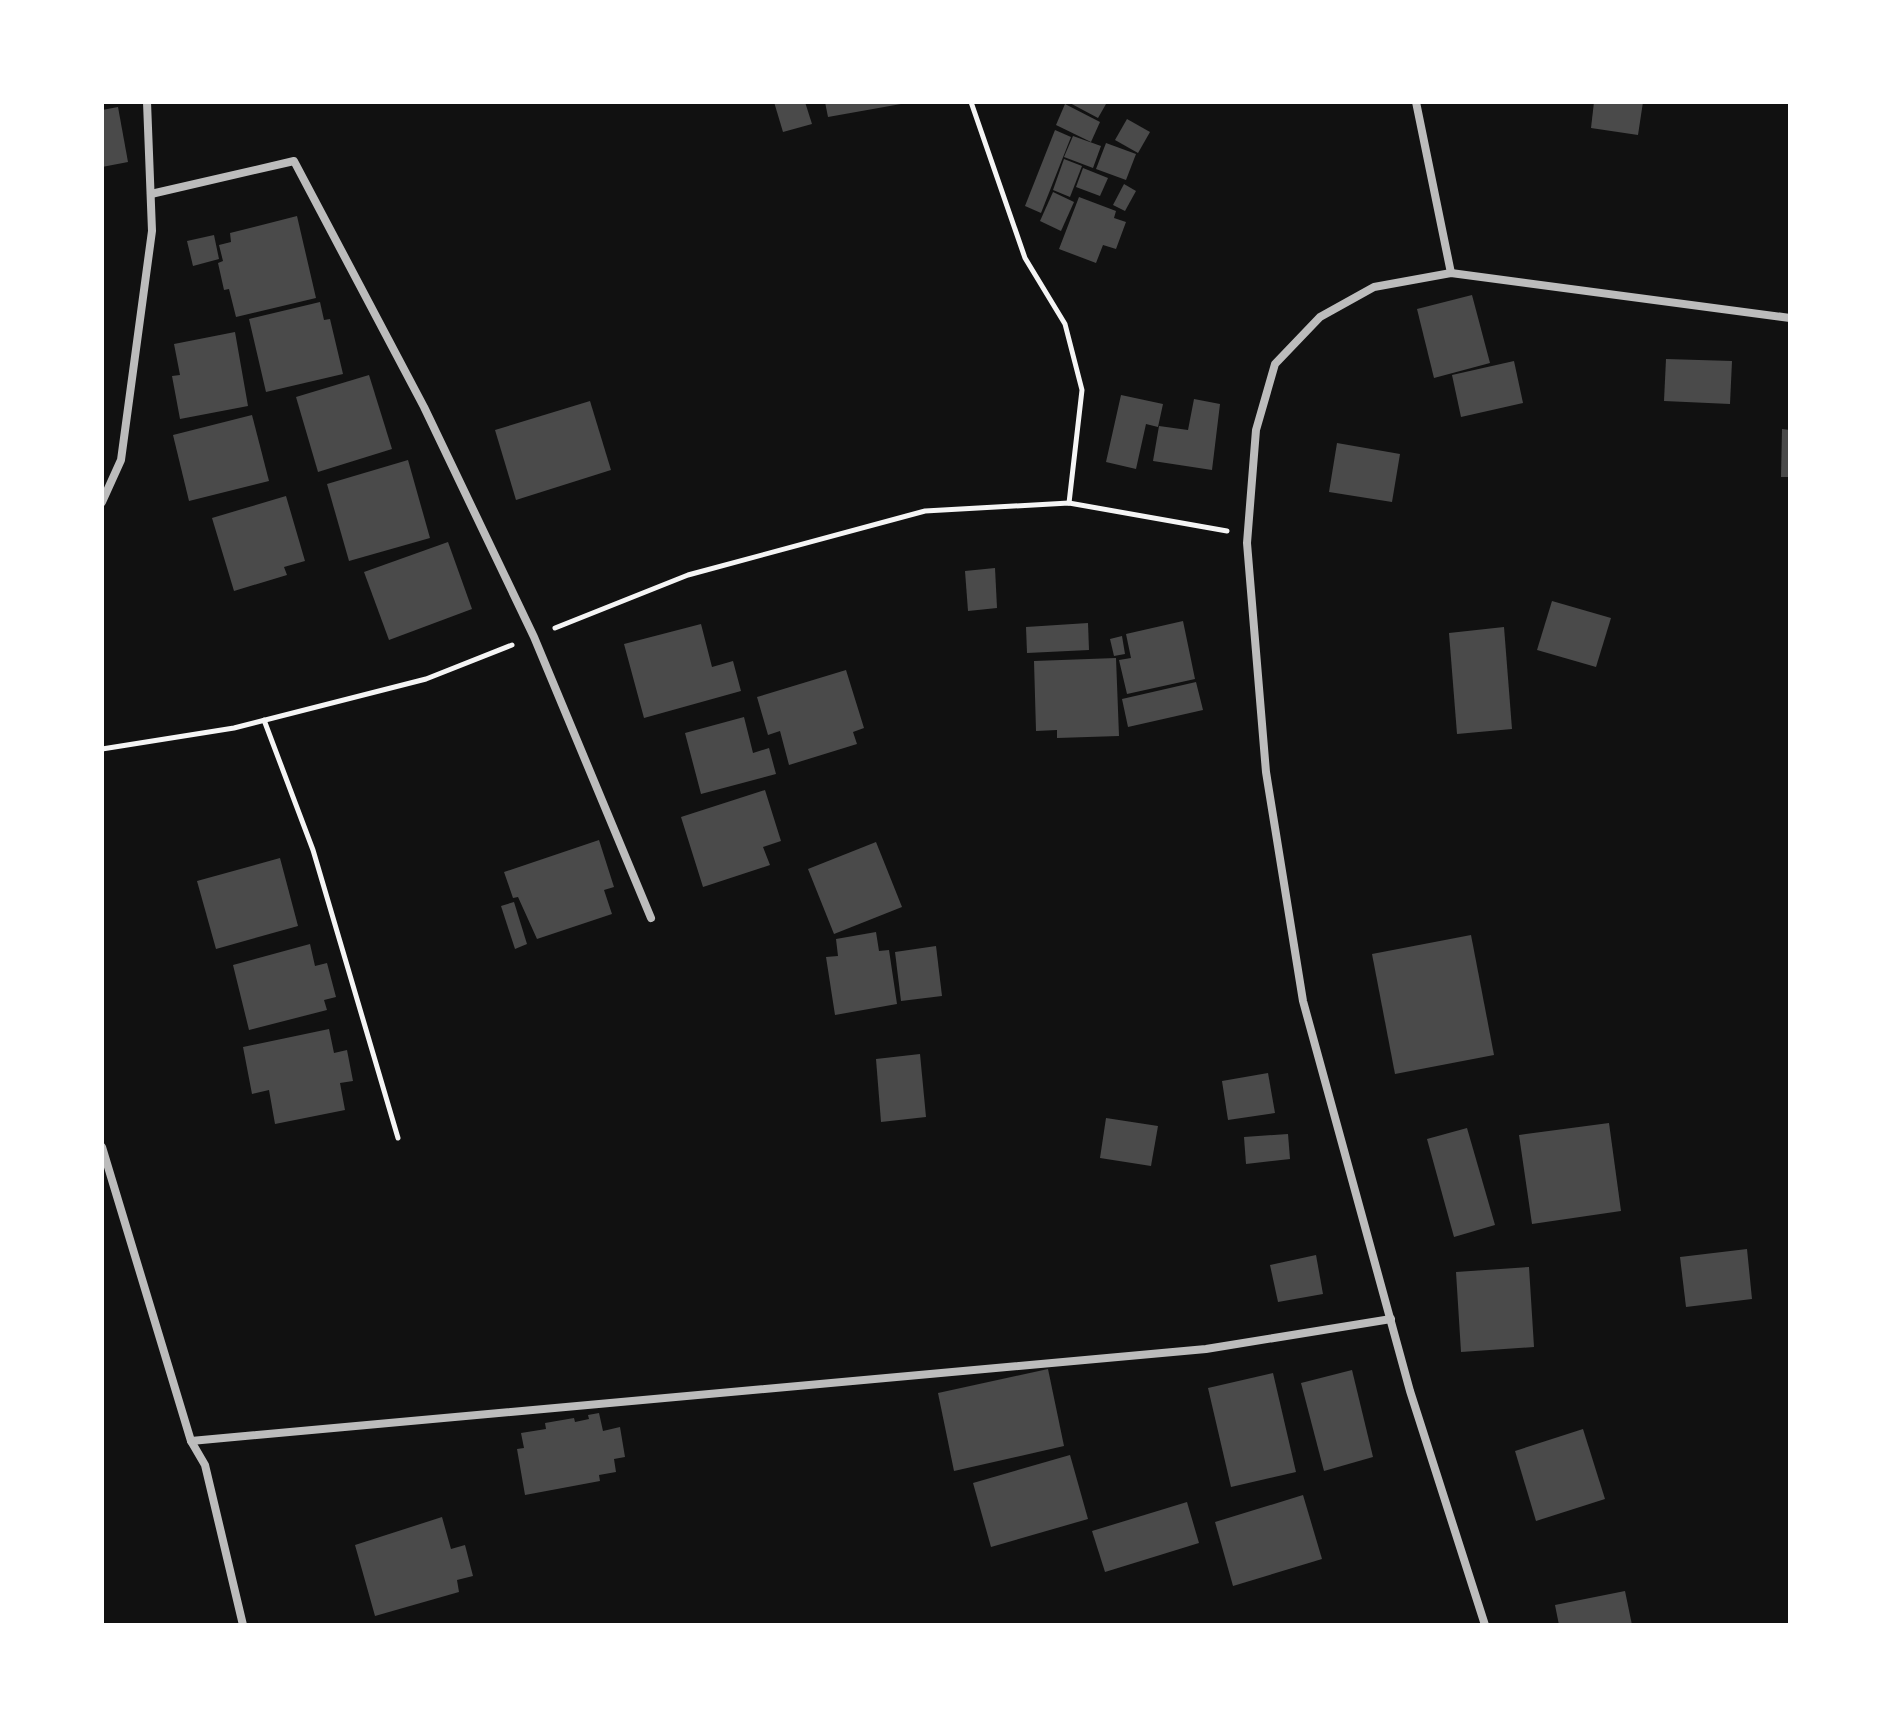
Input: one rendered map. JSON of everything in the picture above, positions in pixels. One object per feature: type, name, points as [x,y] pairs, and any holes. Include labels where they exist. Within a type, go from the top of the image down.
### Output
[{"type":"street","points":[[102,502],[121,460],[152,231],[147,102]]},
{"type":"street","points":[[1416,102],[1451,273]]},
{"type":"street","points":[[151,194],[294,161],[424,407],[534,637],[651,918]]},
{"type":"street","points":[[1485,1625],[1391,1319],[1303,1001],[1266,772],[1248,535],[1256,430],[1275,364],[1320,317],[1374,287],[1451,273],[1790,318]]},
{"type":"street","points":[[102,1147],[191,1441],[205,1465],[243,1625]]},
{"type":"street","points":[[191,1441],[1206,1349],[1391,1319]]},
{"type":"path","points":[[971,102],[1025,258],[1065,324],[1082,390],[1069,503]]},
{"type":"path","points":[[102,749],[264,720],[426,679],[688,575],[925,511],[1069,503],[1248,535]]},
{"type":"path","points":[[264,720],[313,850],[398,1138]]},
{"type":"building","points":[[774,102],[805,102],[812,124],[783,132]]},
{"type":"building","points":[[825,102],[901,102],[901,104],[828,117]]},
{"type":"building","points":[[1068,102],[1102,102],[1106,104],[1098,118]]},
{"type":"building","points":[[1594,102],[1643,102],[1638,135],[1591,128]]},
{"type":"building","points":[[1065,104],[1100,122],[1091,142],[1056,125]]},
{"type":"building","points":[[118,107],[128,162],[102,167],[102,110]]},
{"type":"building","points":[[1127,119],[1150,132],[1138,153],[1115,140]]},
{"type":"building","points":[[1055,130],[1071,137],[1041,213],[1025,206]]},
{"type":"building","points":[[1073,136],[1101,146],[1093,168],[1064,157]]},
{"type":"building","points":[[1106,143],[1136,154],[1126,180],[1096,169]]},
{"type":"building","points":[[1064,159],[1082,166],[1070,197],[1053,190]]},
{"type":"building","points":[[1083,168],[1108,178],[1100,196],[1076,187]]},
{"type":"building","points":[[1124,184],[1136,191],[1125,211],[1113,205]]},
{"type":"building","points":[[1053,192],[1074,202],[1061,231],[1040,221]]},
{"type":"building","points":[[1079,197],[1116,211],[1114,218],[1126,222],[1116,249],[1103,245],[1096,263],[1059,249]]},
{"type":"building","points":[[297,216],[316,298],[236,317],[229,289],[224,290],[218,263],[223,261],[219,245],[231,242],[230,233]]},
{"type":"building","points":[[214,235],[219,259],[193,266],[187,241]]},
{"type":"building","points":[[1472,295],[1490,363],[1434,378],[1417,309]]},
{"type":"building","points":[[320,302],[324,320],[330,319],[343,374],[266,392],[249,319]]},
{"type":"building","points":[[235,332],[248,406],[180,419],[172,376],[180,375],[174,344]]},
{"type":"building","points":[[1666,359],[1732,361],[1730,404],[1664,401]]},
{"type":"building","points":[[1514,361],[1523,403],[1461,417],[1452,375]]},
{"type":"building","points":[[369,375],[392,449],[318,472],[296,397]]},
{"type":"building","points":[[1121,395],[1163,404],[1158,427],[1146,424],[1136,469],[1106,462]]},
{"type":"building","points":[[1194,399],[1220,404],[1212,470],[1153,461],[1159,426],[1188,430]]},
{"type":"building","points":[[590,401],[611,470],[516,500],[495,430]]},
{"type":"building","points":[[252,415],[269,481],[189,501],[173,435]]},
{"type":"building","points":[[1782,429],[1790,430],[1790,477],[1781,477]]},
{"type":"building","points":[[1337,443],[1400,454],[1392,502],[1329,492]]},
{"type":"building","points":[[408,460],[430,538],[349,561],[327,484]]},
{"type":"building","points":[[286,496],[305,561],[284,567],[287,575],[234,591],[212,518]]},
{"type":"building","points":[[448,542],[472,609],[389,640],[364,572]]},
{"type":"building","points":[[995,568],[997,608],[968,611],[965,571]]},
{"type":"building","points":[[1552,601],[1611,618],[1596,667],[1537,650]]},
{"type":"building","points":[[1183,621],[1195,679],[1127,694],[1119,660],[1131,658],[1126,634]]},
{"type":"building","points":[[1088,623],[1089,650],[1027,653],[1026,627]]},
{"type":"building","points":[[701,624],[712,667],[733,661],[741,691],[644,718],[624,644]]},
{"type":"building","points":[[1504,627],[1512,729],[1457,734],[1449,633]]},
{"type":"building","points":[[1122,636],[1125,654],[1114,656],[1110,639]]},
{"type":"building","points":[[1116,658],[1119,736],[1057,738],[1057,730],[1036,731],[1034,661]]},
{"type":"building","points":[[846,670],[864,728],[853,732],[857,744],[789,765],[780,731],[768,735],[757,697]]},
{"type":"building","points":[[1196,682],[1203,710],[1128,727],[1122,699]]},
{"type":"building","points":[[744,717],[753,753],[769,748],[776,774],[701,794],[685,733]]},
{"type":"building","points":[[765,790],[781,841],[763,847],[770,865],[703,887],[681,817]]},
{"type":"building","points":[[599,840],[614,887],[604,890],[612,914],[537,939],[518,897],[513,898],[504,872]]},
{"type":"building","points":[[876,842],[902,907],[834,934],[808,869]]},
{"type":"building","points":[[280,858],[298,926],[216,949],[197,881]]},
{"type":"building","points":[[514,902],[527,944],[515,949],[501,906]]},
{"type":"building","points":[[876,932],[879,951],[889,950],[897,1004],[835,1015],[826,957],[838,956],[836,939]]},
{"type":"building","points":[[1471,935],[1494,1055],[1395,1074],[1372,954]]},
{"type":"building","points":[[310,944],[315,966],[327,963],[336,997],[324,1000],[327,1010],[249,1030],[233,965]]},
{"type":"building","points":[[936,946],[942,996],[901,1001],[895,952]]},
{"type":"building","points":[[329,1029],[334,1053],[347,1050],[353,1081],[340,1083],[345,1110],[275,1124],[269,1090],[252,1094],[243,1047]]},
{"type":"building","points":[[920,1054],[926,1117],[881,1122],[876,1059]]},
{"type":"building","points":[[1268,1073],[1275,1113],[1228,1120],[1222,1081]]},
{"type":"building","points":[[1106,1118],[1158,1126],[1151,1166],[1100,1158]]},
{"type":"building","points":[[1609,1123],[1621,1211],[1532,1224],[1519,1135]]},
{"type":"building","points":[[1467,1128],[1495,1225],[1454,1237],[1427,1139]]},
{"type":"building","points":[[1288,1134],[1290,1159],[1246,1164],[1244,1137]]},
{"type":"building","points":[[1747,1249],[1752,1299],[1686,1307],[1680,1257]]},
{"type":"building","points":[[1316,1255],[1323,1294],[1278,1302],[1270,1265]]},
{"type":"building","points":[[1529,1267],[1534,1347],[1461,1352],[1456,1272]]},
{"type":"building","points":[[1048,1369],[1064,1446],[954,1471],[938,1393]]},
{"type":"building","points":[[1352,1370],[1373,1457],[1324,1471],[1301,1383]]},
{"type":"building","points":[[1273,1373],[1296,1472],[1231,1487],[1208,1388]]},
{"type":"building","points":[[599,1413],[603,1431],[620,1427],[625,1457],[614,1459],[616,1472],[599,1475],[600,1481],[525,1495],[517,1449],[524,1448],[521,1433],[546,1429],[545,1423],[574,1418],[575,1422]]},
{"type":"building","points":[[1583,1429],[1605,1499],[1536,1521],[1515,1451]]},
{"type":"building","points":[[1070,1455],[1088,1519],[991,1547],[973,1483]]},
{"type":"building","points":[[1303,1495],[1322,1559],[1233,1586],[1215,1522]]},
{"type":"building","points":[[1187,1502],[1199,1543],[1105,1572],[1092,1531]]},
{"type":"building","points":[[442,1517],[451,1549],[465,1545],[473,1576],[457,1580],[459,1592],[375,1616],[355,1545]]},
{"type":"building","points":[[1625,1591],[1632,1625],[1559,1625],[1555,1605]]}]
